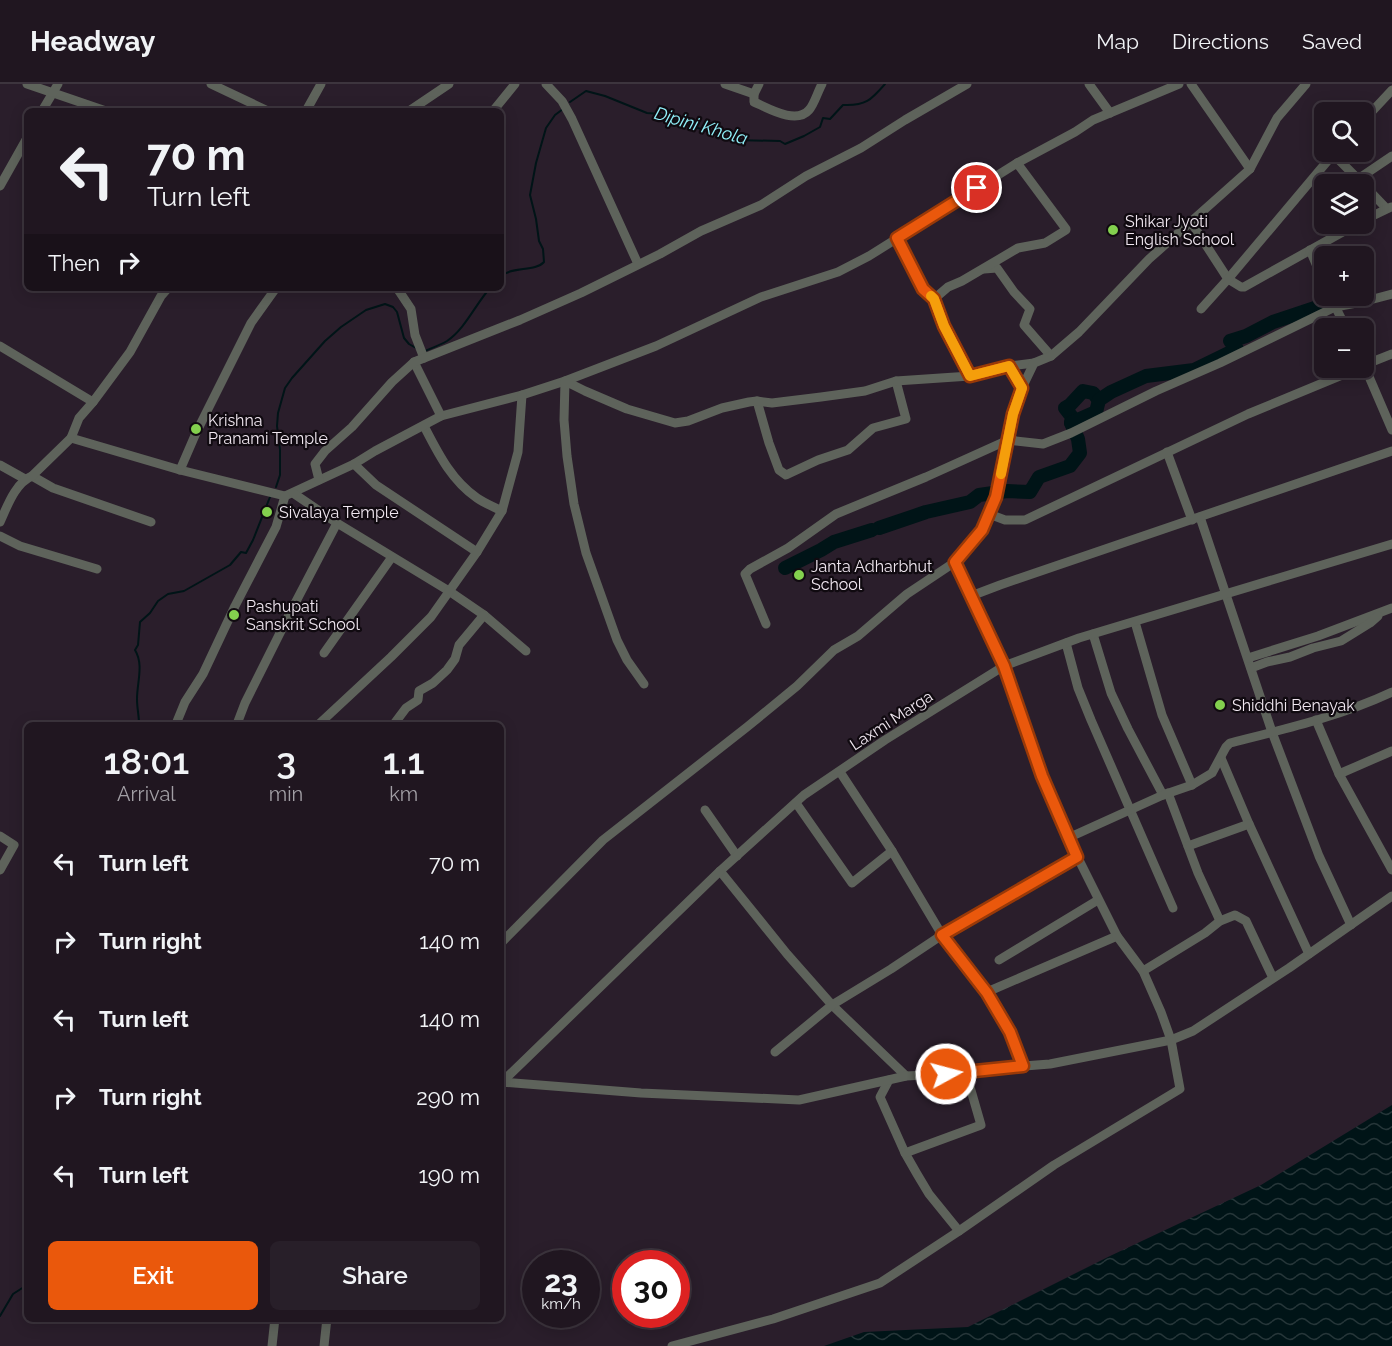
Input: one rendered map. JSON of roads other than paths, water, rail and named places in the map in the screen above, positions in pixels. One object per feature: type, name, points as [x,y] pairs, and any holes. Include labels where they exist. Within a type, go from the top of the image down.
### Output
[{"type":"street","points":[[27,84],[96,108]]},
{"type":"street","points":[[44,108],[58,84]]},
{"type":"street","points":[[211,84],[262,108]]},
{"type":"street","points":[[308,108],[321,84]]},
{"type":"street","points":[[413,108],[449,84]]},
{"type":"street","points":[[495,108],[515,84]]},
{"type":"street","points":[[546,84],[562,101],[572,119],[639,264]]},
{"type":"street","points":[[725,84],[754,94]]},
{"type":"street","points":[[759,84],[754,94],[754,102],[784,115],[800,116],[809,110],[822,84]]},
{"type":"street","points":[[319,480],[315,464],[325,451],[352,427],[392,382],[414,362],[581,293],[701,231],[761,205],[806,176],[861,148],[967,84]]},
{"type":"street","points":[[1089,84],[1110,113]]},
{"type":"street","points":[[177,722],[185,702],[203,674],[289,495],[354,464],[441,416],[565,381],[656,346],[761,297],[838,272],[869,256],[1017,163],[1094,120],[1179,84]]},
{"type":"street","points":[[1191,84],[1250,169]]},
{"type":"street","points":[[565,381],[627,409],[675,423],[688,421],[722,408],[757,401],[772,403],[864,391],[896,381],[970,376],[1009,366],[1034,363],[1051,356],[1079,332],[1149,259],[1250,169],[1277,118],[1306,84]]},
{"type":"street","points":[[1374,109],[1392,90]]},
{"type":"street","points":[[0,186],[24,143]]},
{"type":"street","points":[[1372,174],[1392,156]]},
{"type":"street","points":[[1202,309],[1326,162]]},
{"type":"street","points":[[1342,162],[1354,174]]},
{"type":"street","points":[[934,299],[948,287],[1018,248],[1045,243],[1066,230],[1017,163]]},
{"type":"street","points":[[1374,194],[1389,207],[1374,215]]},
{"type":"street","points":[[1191,222],[1228,279],[1241,287],[1339,234]]},
{"type":"street","points":[[897,238],[923,289],[934,299],[944,326],[970,376]]},
{"type":"street","points":[[1310,250],[1314,259]]},
{"type":"street","points":[[981,269],[997,268],[1014,292],[1030,309],[1024,324],[1051,356]]},
{"type":"street","points":[[0,522],[13,496],[71,438],[79,418],[130,352],[165,291]]},
{"type":"street","points":[[180,470],[250,323],[274,291]]},
{"type":"street","points":[[399,291],[411,309],[415,335],[424,358]]},
{"type":"street","points":[[766,624],[745,574],[788,548],[836,514],[1008,440],[1043,444],[1220,363],[1335,307],[1392,294]]},
{"type":"street","points":[[1335,307],[1341,318]]},
{"type":"street","points":[[0,346],[93,402]]},
{"type":"street","points":[[1392,354],[1364,365],[1392,430]]},
{"type":"street","points":[[414,362],[441,416]]},
{"type":"street","points":[[504,940],[603,840],[797,686],[834,650],[858,636],[907,594],[955,562],[982,530],[997,494],[1013,414],[1034,363]]},
{"type":"street","points":[[1009,366],[1022,388]]},
{"type":"street","points":[[989,514],[1005,520],[1025,520],[1248,414],[1335,378]]},
{"type":"street","points":[[565,381],[564,420],[567,456],[574,504],[586,553],[617,640],[627,660],[644,684]]},
{"type":"street","points":[[757,401],[769,443],[780,470],[786,475],[818,460],[848,450],[873,428],[906,419],[896,381]]},
{"type":"street","points":[[321,722],[430,617],[477,552],[502,511],[518,452],[522,395]]},
{"type":"street","points":[[424,426],[447,468],[460,484],[478,499],[502,511]]},
{"type":"street","points":[[71,438],[180,470],[289,495],[449,591],[484,615],[526,651]]},
{"type":"street","points":[[971,596],[1392,451]]},
{"type":"street","points":[[1167,452],[1226,593],[1272,732],[1319,856],[1351,925]]},
{"type":"street","points":[[354,464],[376,485],[477,552]]},
{"type":"street","points":[[0,465],[53,488],[152,522]]},
{"type":"street","points":[[238,722],[285,621],[337,523]]},
{"type":"street","points":[[0,536],[20,546],[97,569]]},
{"type":"street","name":"Laxmi Marga","points":[[504,1079],[720,871],[804,795],[885,740],[1004,666],[1093,634],[1392,544]]},
{"type":"street","points":[[324,652],[392,557]]},
{"type":"street","points":[[672,1346],[773,1319],[880,1283],[1054,1165],[1180,1089],[1171,1040],[1161,1012],[1143,970],[1117,936],[1068,838],[1042,776],[1004,666],[955,562]]},
{"type":"street","points":[[1248,658],[1318,636],[1392,608]]},
{"type":"street","points":[[1251,668],[1341,641],[1370,623],[1379,612]]},
{"type":"street","points":[[396,722],[406,708],[418,700],[419,691],[433,683],[447,670],[455,659],[459,645],[484,615]]},
{"type":"street","points":[[1135,622],[1162,715],[1192,785]]},
{"type":"street","points":[[1093,634],[1111,693],[1128,729],[1166,794],[1220,921]]},
{"type":"street","points":[[1066,643],[1078,688],[1173,908]]},
{"type":"street","points":[[1068,838],[1166,794],[1192,785],[1212,773],[1230,743],[1316,720],[1392,692]]},
{"type":"street","points":[[1316,720],[1339,774],[1392,870]]},
{"type":"street","points":[[1339,774],[1392,751]]},
{"type":"street","points":[[1221,758],[1309,954]]},
{"type":"street","points":[[840,772],[892,851],[942,935],[987,993],[1010,1032],[1023,1066]]},
{"type":"street","points":[[796,803],[852,883],[892,851]]},
{"type":"street","points":[[705,810],[737,856]]},
{"type":"street","points":[[1188,846],[1249,824]]},
{"type":"street","points":[[0,836],[14,845],[0,870]]},
{"type":"street","points":[[775,1053],[832,1005],[942,935],[1077,857]]},
{"type":"street","points":[[720,871],[787,954],[832,1005],[906,1076]]},
{"type":"street","points":[[504,1082],[641,1093],[799,1100],[906,1076],[966,1073],[972,1070],[1050,1064],[1171,1040],[1193,1031],[1392,896]]},
{"type":"street","points":[[999,960],[1098,900]]},
{"type":"street","points":[[1143,970],[1205,933],[1220,921],[1236,915],[1246,921],[1273,978]]},
{"type":"street","points":[[987,993],[1117,936]]},
{"type":"street","points":[[904,1153],[981,1125],[966,1073]]},
{"type":"street","points":[[889,1080],[880,1097],[904,1153],[928,1194],[959,1231]]},
{"type":"street","points":[[272,1346],[275,1322]]},
{"type":"street","points":[[324,1346],[327,1322]]},
{"type":"water","points":[[1392,1105],[1392,1346],[824,1346],[864,1332],[968,1327],[1110,1256],[1261,1185]]},
{"type":"waterway","name":"Dipini Khola","points":[[570,102],[586,91],[734,140],[780,141],[785,144],[820,127],[823,118],[830,119],[843,105],[867,101],[885,84]]},
{"type":"waterway","points":[[504,274],[535,267],[544,262],[530,195],[546,128],[555,115],[563,109]]},
{"type":"waterway","points":[[425,351],[453,336],[488,291]]},
{"type":"waterway","points":[[276,487],[280,475],[278,413],[285,388],[325,341],[366,310],[385,304],[393,307],[397,312],[404,338],[416,348]]},
{"type":"waterway","points":[[879,528],[926,512],[970,502],[979,495],[1007,491],[1030,492],[1039,477],[1070,466],[1080,453],[1078,439],[1071,423],[1096,412],[1099,400],[1111,392],[1146,376],[1194,370],[1237,349],[1230,341],[1246,336],[1273,322],[1321,306]]},
{"type":"waterway","points":[[1071,423],[1072,417],[1065,408],[1083,391],[1093,393],[1099,400]]},
{"type":"waterway","points":[[139,722],[137,699],[140,668],[135,650],[138,645],[140,622],[158,601],[168,594],[184,591],[230,565],[241,552],[246,553],[270,497]]},
{"type":"waterway","points":[[785,568],[834,542],[872,530]]},
{"type":"waterway","points":[[0,1316],[13,1294],[24,1287]]},
{"type":"place","name":"Shikar Jyoti English School","points":[[1113,230]]},
{"type":"place","name":"Krishna Pranami Temple","points":[[196,429]]},
{"type":"place","name":"Sivalaya Temple","points":[[267,512]]},
{"type":"place","name":"Janta Adharbhut School","points":[[799,575]]},
{"type":"place","name":"Pashupati Sanskrit School","points":[[234,615]]},
{"type":"place","name":"Shiddhi Benayak","points":[[1220,705]]}]
